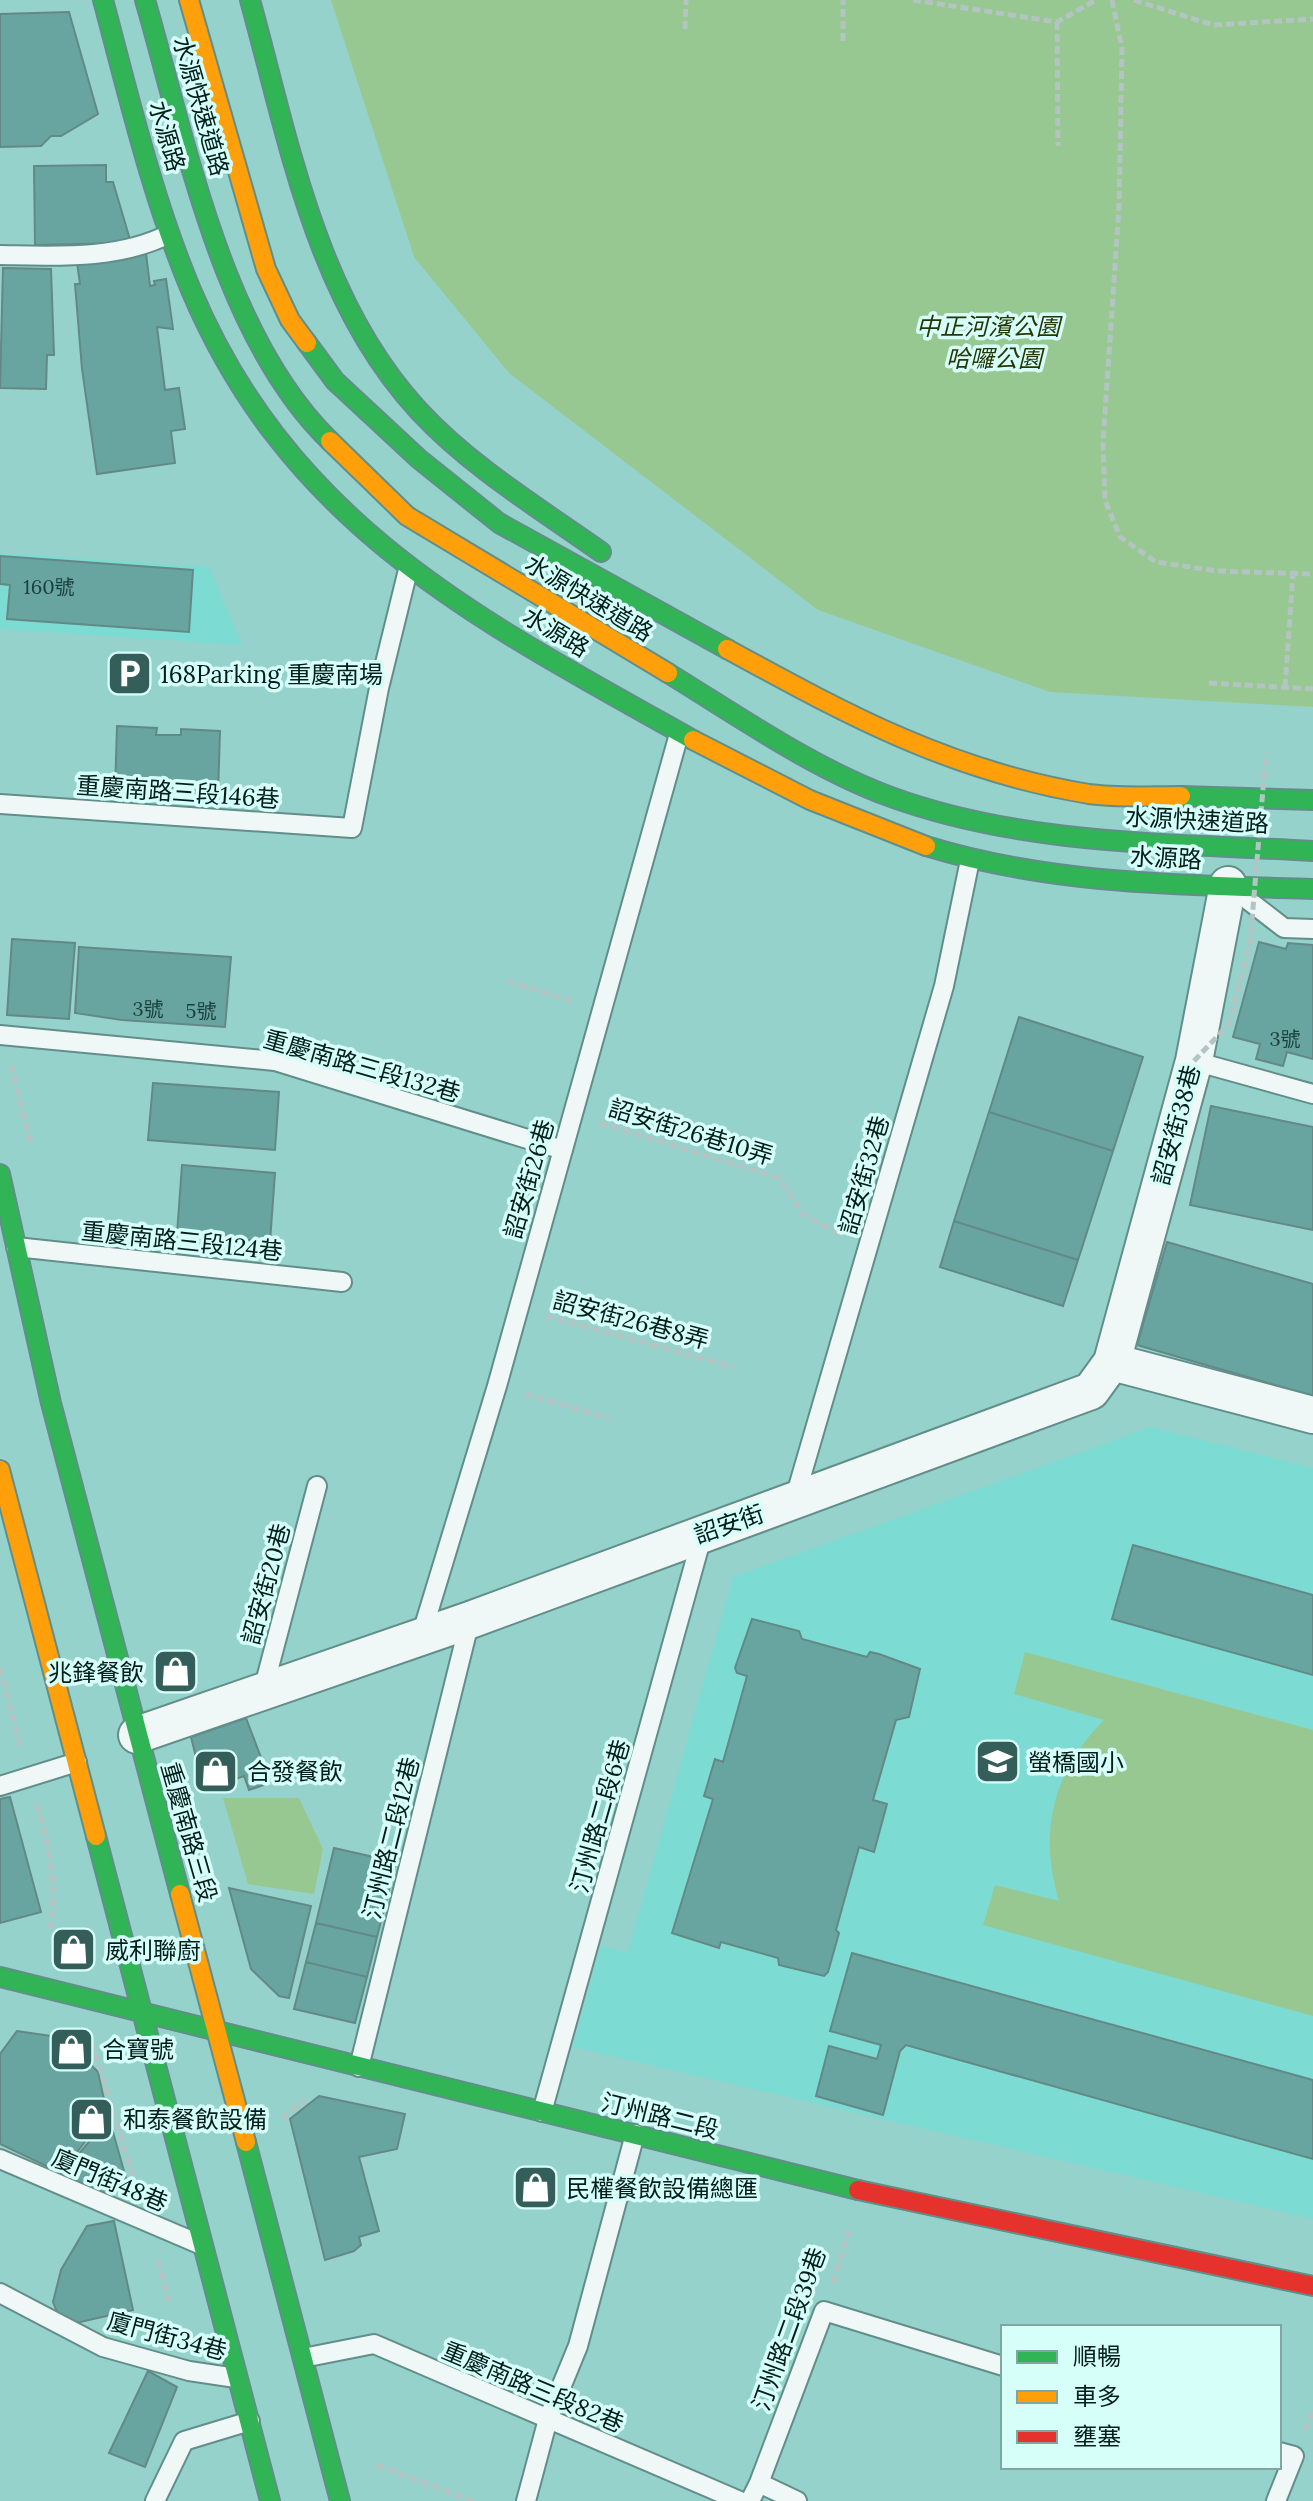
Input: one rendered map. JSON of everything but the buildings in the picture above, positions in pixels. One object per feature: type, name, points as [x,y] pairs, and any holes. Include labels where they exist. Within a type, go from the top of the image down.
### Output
[{"type":"main road","name":"水源路","points":[[103,0],[169,234],[206,325],[296,464],[346,516],[408,568],[447,595],[679,734],[816,805],[970,860],[1047,875],[1313,889]]},
{"type":"main road","name":"水源快速道路","points":[[145,0],[214,238],[244,312],[288,392],[322,433],[407,516],[795,750],[890,797],[982,823],[1074,838],[1313,851]]},
{"type":"main road","name":"水源快速道路","points":[[189,0],[266,269],[290,320],[335,381],[419,459],[499,523],[860,722],[974,768],[1091,794],[1313,800]]},
{"type":"main road","points":[[250,0],[330,266],[372,351],[418,411],[490,472],[769,673]]},
{"type":"main road","name":"重慶南路三段","points":[[0,1174],[51,1403],[340,2501]]},
{"type":"main road","points":[[0,1470],[270,2501]]},
{"type":"main road","name":"汀州路二段","points":[[0,1977],[861,2191],[1313,2286]]},
{"type":"street","name":"詔安街38巷","points":[[1112,1362],[1194,1061],[1228,885]]},
{"type":"street","points":[[1112,1362],[1313,1415]]},
{"type":"street","name":"詔安街","points":[[137,1735],[470,1620],[1091,1391],[1112,1362]]},
{"type":"lane","points":[[0,255],[63,256],[142,248],[169,234]]},
{"type":"lane","name":"重慶南路三段146巷","points":[[0,804],[352,828],[379,688],[408,568]]},
{"type":"lane","name":"詔安街26巷","points":[[421,1636],[497,1386],[679,734]]},
{"type":"lane","name":"詔安街32巷","points":[[794,1502],[944,986],[970,860]]},
{"type":"lane","points":[[1228,885],[1284,928],[1313,929]]},
{"type":"lane","name":"重慶南路三段132巷","points":[[0,1035],[275,1061],[563,1150]]},
{"type":"lane","points":[[1194,1061],[1313,1094]]},
{"type":"lane","name":"重慶南路三段124巷","points":[[16,1247],[342,1282]]},
{"type":"lane","name":"詔安街20巷","points":[[262,1694],[317,1486]]},
{"type":"lane","name":"汀州路二段6巷","points":[[542,2112],[704,1533]]},
{"type":"lane","points":[[0,1570],[27,1572]]},
{"type":"lane","name":"汀州路二段12巷","points":[[359,2068],[470,1620]]},
{"type":"lane","points":[[0,1786],[77,1762]]},
{"type":"lane","points":[[526,2501],[548,2419],[578,2346],[635,2134]]},
{"type":"lane","name":"廈門街48巷","points":[[0,2159],[202,2245]]},
{"type":"lane","name":"廈門街34巷","points":[[0,2293],[103,2347],[189,2371],[237,2378]]},
{"type":"lane","points":[[824,2311],[1001,2365]]},
{"type":"lane","name":"汀州路二段39巷","points":[[759,2483],[824,2311]]},
{"type":"lane","name":"重慶南路三段82巷","points":[[303,2358],[374,2344],[740,2501]]},
{"type":"lane","points":[[155,2501],[184,2441],[250,2421]]},
{"type":"lane","points":[[1276,2501],[1286,2454]]},
{"type":"lane","points":[[750,2501],[759,2483],[797,2501]]},
{"type":"path","points":[[685,29],[686,0]]},
{"type":"path","points":[[843,0],[843,41]]},
{"type":"path","points":[[913,0],[1057,22],[1096,0]]},
{"type":"path","points":[[1112,0],[1122,65],[1119,207],[1103,442],[1105,500],[1120,537],[1156,562],[1217,571],[1313,574]]},
{"type":"path","points":[[1134,0],[1213,25],[1313,19]]},
{"type":"path","points":[[1057,22],[1058,146]]},
{"type":"path","points":[[1285,687],[1293,573]]},
{"type":"path","points":[[1209,683],[1313,689]]},
{"type":"path","points":[[1194,1061],[1229,1024],[1250,944],[1266,753]]},
{"type":"path","points":[[507,981],[600,1011]]},
{"type":"path","name":"詔安街26巷10弄","points":[[572,1114],[779,1178],[803,1214],[868,1249]]},
{"type":"path","name":"詔安街26巷8弄","points":[[518,1308],[734,1367]]},
{"type":"path","points":[[497,1386],[609,1418]]},
{"type":"path","points":[[91,2037],[172,2311]]},
{"type":"path","name":"汀州路二段39巷","points":[[824,2311],[861,2191]]},
{"type":"path","points":[[327,2446],[473,2501]]},
{"type":"shaded area","points":[[0,553],[209,567],[242,645],[0,629]]},
{"type":"shaded area","name":"螢橋國小","points":[[1151,1427],[1313,1468],[1313,2219],[573,2047],[601,1946],[628,1952],[733,1577]]},
{"type":"green space","name":"中正河濱公園","points":[[331,0],[1313,0],[1313,707],[1050,692],[818,610],[509,373],[414,257]]},
{"type":"green space","points":[[1025,1652],[1313,1730],[1313,2016],[983,1925],[995,1885],[1059,1901],[1050,1851],[1054,1804],[1072,1760],[1104,1720],[1014,1694]]},
{"type":"green space","points":[[223,1798],[299,1798],[323,1849],[314,1894],[248,1884]]},
{"type":"traffic: fast","points":[[103,0],[153,183],[191,290],[233,372],[282,444],[338,505],[400,559],[467,608],[539,653],[693,740]]},
{"type":"traffic: fast","points":[[145,0],[193,174],[235,292],[261,348],[293,398],[330,441]]},
{"type":"traffic: fast","points":[[250,0],[310,217],[355,320],[384,367],[419,411],[461,450],[506,486],[601,552]]},
{"type":"traffic: fast","points":[[307,343],[335,381],[419,459],[499,523],[727,649]]},
{"type":"traffic: fast","points":[[668,673],[777,741],[834,772],[891,797],[942,813],[1047,834],[1313,851]]},
{"type":"traffic: fast","points":[[1181,796],[1313,800]]},
{"type":"traffic: fast","points":[[926,846],[974,859],[1070,876],[1166,884],[1313,889]]},
{"type":"traffic: fast","points":[[0,1174],[51,1403],[180,1894]]},
{"type":"traffic: fast","points":[[96,1836],[270,2501]]},
{"type":"traffic: fast","points":[[0,1977],[858,2190]]},
{"type":"traffic: fast","points":[[246,2142],[340,2501]]},
{"type":"traffic: slow","points":[[189,0],[266,269],[290,320],[307,343]]},
{"type":"traffic: slow","points":[[330,441],[407,516],[668,673]]},
{"type":"traffic: slow","points":[[727,649],[901,738],[991,771],[1089,794],[1181,796]]},
{"type":"traffic: slow","points":[[693,740],[810,800],[926,846]]},
{"type":"traffic: slow","points":[[0,1470],[96,1836]]},
{"type":"traffic: slow","points":[[180,1894],[246,2142]]},
{"type":"traffic: jam","points":[[858,2190],[1313,2286]]},
{"type":"place","name":"168Parking 重慶南場","points":[[129,674]]},
{"type":"place","name":"兆鋒餐飲","points":[[175,1672]]},
{"type":"place","name":"螢橋國小","points":[[997,1762]]},
{"type":"place","name":"合發餐飲","points":[[216,1771]]},
{"type":"place","name":"威利聯廚","points":[[74,1950]]},
{"type":"place","name":"合寶號","points":[[71,2049]]},
{"type":"place","name":"和泰餐飲設備","points":[[92,2119]]},
{"type":"place","name":"民權餐飲設備總匯","points":[[535,2188]]},
{"type":"park label","name":"哈囉公園","points":[[994,358]]}]
